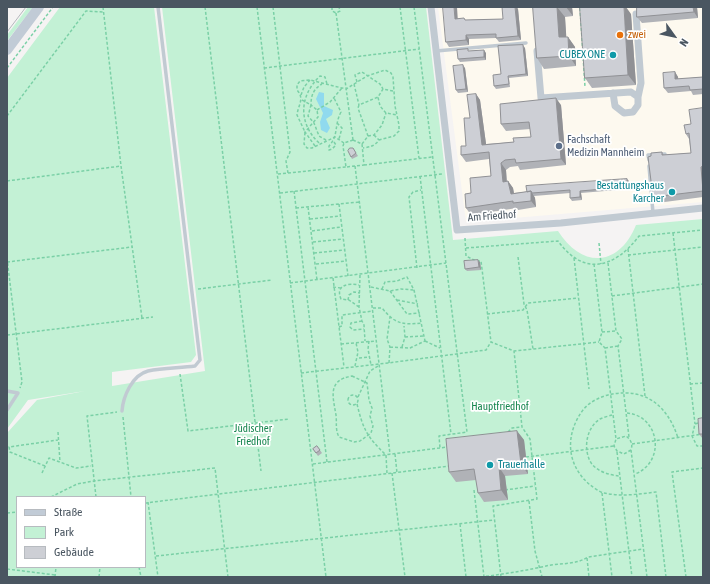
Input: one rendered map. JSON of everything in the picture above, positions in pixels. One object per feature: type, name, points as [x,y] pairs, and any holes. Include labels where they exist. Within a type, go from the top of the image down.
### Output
[{"type":"main road","points":[[7,50],[39,7]]},
{"type":"street","name":"Am Friedhof","points":[[431,7],[457,230],[560,223],[703,208]]},
{"type":"street","points":[[613,93],[615,106],[624,113],[633,112],[638,105],[641,83],[636,14]]},
{"type":"street","points":[[537,45],[541,98],[631,92],[638,97]]},
{"type":"lane","points":[[122,411],[123,402],[128,390],[141,376],[147,372],[195,366],[200,360],[158,7]]},
{"type":"lane","points":[[436,51],[526,42]]},
{"type":"lane","points":[[653,213],[648,155],[665,154]]},
{"type":"lane","points":[[7,391],[18,393],[7,410]]},
{"type":"path","points":[[7,68],[53,7]]},
{"type":"path","points":[[103,7],[121,166],[142,318]]},
{"type":"path","points":[[205,7],[261,471]]},
{"type":"path","points":[[257,7],[326,577]]},
{"type":"path","points":[[273,7],[290,152],[286,161],[288,173]]},
{"type":"path","points":[[332,7],[332,11],[336,13],[353,140]]},
{"type":"path","points":[[336,13],[340,11],[339,7]]},
{"type":"path","points":[[400,7],[404,51],[419,158]]},
{"type":"path","points":[[414,7],[456,355],[467,432],[439,436],[440,448]]},
{"type":"path","points":[[584,7],[580,7],[586,95]]},
{"type":"path","points":[[7,116],[86,11],[103,12]]},
{"type":"path","points":[[264,68],[419,49]]},
{"type":"path","points":[[316,146],[305,132],[297,115],[302,100],[301,95],[297,90],[297,85],[300,81],[310,80],[346,88],[366,76],[384,70],[391,73],[393,77],[393,91],[399,131],[394,136],[379,140],[371,146],[363,148]]},
{"type":"path","points":[[357,82],[355,77],[357,73],[362,72],[380,84],[383,89],[393,91]]},
{"type":"path","points":[[320,143],[312,134],[303,115],[309,88],[323,76],[326,79],[327,84]]},
{"type":"path","points":[[301,95],[304,87],[310,80]]},
{"type":"path","points":[[323,84],[313,91],[308,116],[314,123],[319,136],[326,140]]},
{"type":"path","points":[[354,84],[359,105],[358,108],[368,136]]},
{"type":"path","points":[[318,110],[334,98],[342,88]]},
{"type":"path","points":[[359,105],[378,97],[383,89]]},
{"type":"path","points":[[378,97],[380,106],[386,113],[397,115]]},
{"type":"path","points":[[334,98],[341,110],[334,142]]},
{"type":"path","points":[[302,100],[311,104],[318,110],[318,117],[305,132],[304,144],[307,148],[312,148],[335,137],[344,143]]},
{"type":"path","points":[[362,144],[368,136],[374,135],[382,125],[386,113]]},
{"type":"path","points":[[337,123],[342,128],[340,139]]},
{"type":"path","points":[[374,135],[379,140]]},
{"type":"path","points":[[344,143],[353,140],[362,144]]},
{"type":"path","points":[[344,143],[343,146],[346,167]]},
{"type":"path","points":[[362,144],[364,165]]},
{"type":"path","points":[[278,174],[432,157]]},
{"type":"path","points":[[7,181],[121,166]]},
{"type":"path","points":[[355,166],[390,454]]},
{"type":"path","points":[[280,193],[358,182],[450,173]]},
{"type":"path","points":[[420,176],[451,434]]},
{"type":"path","points":[[417,268],[409,197],[413,192],[421,190]]},
{"type":"path","points":[[294,191],[327,462]]},
{"type":"path","points":[[296,208],[360,202]]},
{"type":"path","points":[[339,204],[348,276]]},
{"type":"path","points":[[308,207],[317,280]]},
{"type":"path","points":[[310,219],[340,216]]},
{"type":"path","points":[[311,231],[342,227]]},
{"type":"path","points":[[301,373],[388,364],[486,350],[491,342],[481,261],[476,261],[466,256],[465,229]]},
{"type":"path","points":[[466,248],[558,242],[565,251],[574,258],[594,264],[602,264],[608,263],[628,249],[639,236],[703,230]]},
{"type":"path","points":[[673,233],[695,424],[692,436],[697,446],[703,446]]},
{"type":"path","points":[[312,242],[343,239]]},
{"type":"path","points":[[599,243],[602,264]]},
{"type":"path","points":[[7,262],[132,247]]},
{"type":"path","points":[[628,255],[703,247]]},
{"type":"path","points":[[628,249],[645,396]]},
{"type":"path","points":[[314,253],[344,250]]},
{"type":"path","points":[[518,257],[533,349]]},
{"type":"path","points":[[7,258],[22,382],[18,393]]},
{"type":"path","points":[[574,258],[589,389]]},
{"type":"path","points":[[315,264],[346,261]]},
{"type":"path","points":[[290,283],[417,268],[446,263]]},
{"type":"path","points":[[608,263],[616,331],[622,339],[618,346],[629,438],[632,444],[631,450],[647,577]]},
{"type":"path","points":[[594,264],[602,332],[599,342]]},
{"type":"path","points":[[360,275],[359,307],[365,329],[366,341]]},
{"type":"path","points":[[382,289],[385,282],[397,281],[407,277],[414,290],[418,304],[424,341]]},
{"type":"path","points":[[333,278],[344,368]]},
{"type":"path","points":[[198,289],[272,280]]},
{"type":"path","points":[[333,287],[341,288],[346,284],[359,285]]},
{"type":"path","points":[[612,296],[703,284]]},
{"type":"path","points":[[370,287],[390,291],[401,289],[414,290]]},
{"type":"path","points":[[341,288],[341,299],[349,300],[355,306],[359,307]]},
{"type":"path","points":[[390,291],[407,314],[420,312]]},
{"type":"path","points":[[349,300],[349,295],[354,292],[360,293]]},
{"type":"path","points":[[487,314],[523,310],[528,303],[578,298]]},
{"type":"path","points":[[397,300],[418,304]]},
{"type":"path","points":[[373,308],[382,308],[390,317],[404,325],[422,323]]},
{"type":"path","points":[[339,327],[342,326],[342,315],[373,311]]},
{"type":"path","points":[[7,335],[153,316]]},
{"type":"path","points":[[388,364],[390,347],[387,339],[390,317]]},
{"type":"path","points":[[362,321],[351,323],[350,327],[353,330],[365,329]]},
{"type":"path","points":[[402,347],[405,337],[404,325]]},
{"type":"path","points":[[602,332],[616,331]]},
{"type":"path","points":[[405,337],[424,336]]},
{"type":"path","points":[[369,341],[369,357],[371,365]]},
{"type":"path","points":[[341,344],[376,341]]},
{"type":"path","points":[[424,341],[440,348]]},
{"type":"path","points":[[390,347],[410,348],[424,341]]},
{"type":"path","points":[[491,342],[514,351],[599,342]]},
{"type":"path","points":[[599,342],[604,348],[616,439],[614,446],[617,451],[632,577]]},
{"type":"path","points":[[355,367],[358,358],[356,343]]},
{"type":"path","points":[[604,348],[618,346]]},
{"type":"path","points":[[501,576],[493,506],[537,499],[530,439],[522,427],[514,351]]},
{"type":"path","points":[[358,358],[369,357]]},
{"type":"path","points":[[379,365],[370,371],[358,397],[357,404],[363,428],[386,455],[387,474]]},
{"type":"path","points":[[179,368],[188,431],[289,419]]},
{"type":"path","points":[[352,376],[364,382],[367,383],[369,387],[369,400],[372,408],[370,416],[372,430],[360,441],[354,442],[339,437],[336,430],[336,417],[332,394],[335,385],[343,378],[352,376]]},
{"type":"path","points":[[690,384],[703,383]]},
{"type":"path","points":[[666,577],[656,492],[622,496],[602,493],[582,478],[575,468],[570,452],[571,436],[576,422],[584,409],[597,399],[610,394],[624,392],[645,396],[656,402],[665,411],[673,423],[678,438]]},
{"type":"path","points":[[357,404],[351,405],[348,399],[352,395],[358,397]]},
{"type":"path","points":[[96,496],[87,416],[122,411],[131,496]]},
{"type":"path","points":[[627,413],[635,414],[645,420],[652,429],[654,441],[655,453],[650,462],[643,471],[634,474]]},
{"type":"path","points":[[612,415],[600,419],[592,427],[587,438],[587,450],[590,461],[599,470],[610,475],[619,476]]},
{"type":"path","points":[[695,424],[703,423]]},
{"type":"path","points":[[507,434],[512,428],[522,427]]},
{"type":"path","points":[[58,432],[60,462]]},
{"type":"path","points":[[632,444],[703,434]]},
{"type":"path","points":[[616,439],[622,436],[629,438]]},
{"type":"path","points":[[45,466],[10,452],[9,447],[58,440]]},
{"type":"path","points":[[526,457],[614,446]]},
{"type":"path","points":[[313,464],[451,447]]},
{"type":"path","points":[[617,451],[624,454],[631,450]]},
{"type":"path","points":[[395,454],[397,472]]},
{"type":"path","points":[[42,473],[49,458],[76,468],[92,466]]},
{"type":"path","points":[[158,577],[148,502],[452,466]]},
{"type":"path","points":[[53,496],[77,484],[94,481],[215,468],[228,577]]},
{"type":"path","points":[[686,577],[672,472],[703,468]]},
{"type":"path","points":[[392,473],[405,577]]},
{"type":"path","points":[[500,490],[535,486]]},
{"type":"path","points":[[474,490],[484,577]]},
{"type":"path","points":[[602,493],[612,577]]},
{"type":"path","points":[[529,501],[535,551],[542,577]]},
{"type":"path","points":[[156,556],[321,537],[494,520]]},
{"type":"path","points":[[460,524],[466,577]]},
{"type":"path","points":[[480,577],[501,576],[582,561],[586,558],[643,549]]},
{"type":"path","points":[[586,558],[589,577]]},
{"type":"path","points":[[7,569],[55,576]]},
{"type":"shaded area","points":[[438,7],[703,7],[703,202],[466,222]]},
{"type":"green space","points":[[28,7],[33,7],[7,41],[7,35]]},
{"type":"green space","name":"Hauptfriedhof","points":[[60,7],[154,7],[196,355],[191,362],[112,372],[112,386],[205,371],[162,7],[426,7],[453,240],[558,231],[578,252],[589,257],[600,258],[610,255],[620,249],[629,239],[636,225],[703,219],[703,577],[7,577],[7,433],[37,400],[85,391],[28,400],[7,429],[7,78]]},
{"type":"water","points":[[319,92],[324,93],[324,106],[333,110],[332,115],[326,119],[330,128],[327,133],[321,130],[320,122],[323,113],[316,99]]},
{"type":"building","points":[[443,7],[454,7],[455,19],[464,18],[465,20],[503,19],[502,7],[515,7],[518,36],[496,38],[496,34],[466,35],[466,40],[446,42]]},
{"type":"building","points":[[533,7],[557,7],[559,37],[568,37],[569,56],[537,58]]},
{"type":"building","name":"CUBEX ONE","points":[[580,7],[624,7],[628,75],[585,78]]},
{"type":"building","points":[[637,7],[693,7],[694,12],[637,17]]},
{"type":"building","points":[[523,45],[526,74],[508,76],[509,84],[494,86],[493,75],[501,74],[498,46]]},
{"type":"building","points":[[468,49],[468,51],[484,50],[484,57],[458,59],[457,50]]},
{"type":"building","points":[[463,65],[466,89],[456,90],[453,66]]},
{"type":"building","points":[[675,72],[675,79],[703,77],[703,89],[690,90],[689,86],[664,88],[663,73]]},
{"type":"building","points":[[476,94],[482,145],[514,142],[513,138],[531,137],[529,122],[501,124],[500,104],[556,98],[561,159],[516,163],[515,159],[505,160],[501,163],[503,182],[508,181],[511,194],[531,191],[531,201],[513,203],[513,201],[466,208],[465,194],[471,193],[470,178],[491,176],[489,152],[461,155],[461,146],[466,146],[464,118],[470,118],[467,95]]},
{"type":"building","points":[[703,108],[703,166],[701,167],[703,191],[653,197],[648,157],[651,156],[651,153],[662,152],[662,155],[691,153],[689,133],[686,134],[684,125],[691,124],[689,110]]},
{"type":"building","points":[[350,148],[353,148],[356,153],[351,157],[348,151]]},
{"type":"building","points":[[627,179],[627,187],[580,191],[580,197],[570,198],[570,190],[532,193],[531,191],[527,192],[526,186]]},
{"type":"building","points":[[478,260],[479,267],[465,269],[464,261]]},
{"type":"building","points":[[703,418],[703,434],[699,434],[698,419]]},
{"type":"building","name":"Trauerhalle","points":[[517,431],[521,464],[499,467],[501,490],[478,493],[474,469],[449,472],[446,439]]},
{"type":"building","points":[[317,446],[320,450],[316,453],[313,449]]},
{"type":"tram line","points":[[7,32],[26,7]]},
{"type":"place","name":"zwei","points":[[620,35]]},
{"type":"place","name":"CUBEX ONE","points":[[613,55]]},
{"type":"place","name":"Fachschaft Medizin Mannheim","points":[[559,146]]},
{"type":"place","name":"Bestattungshaus Karcher","points":[[672,192]]},
{"type":"place","name":"Trauerhalle","points":[[490,465]]},
{"type":"park label","name":"Jüdischer Friedhof","points":[[253,435]]}]
